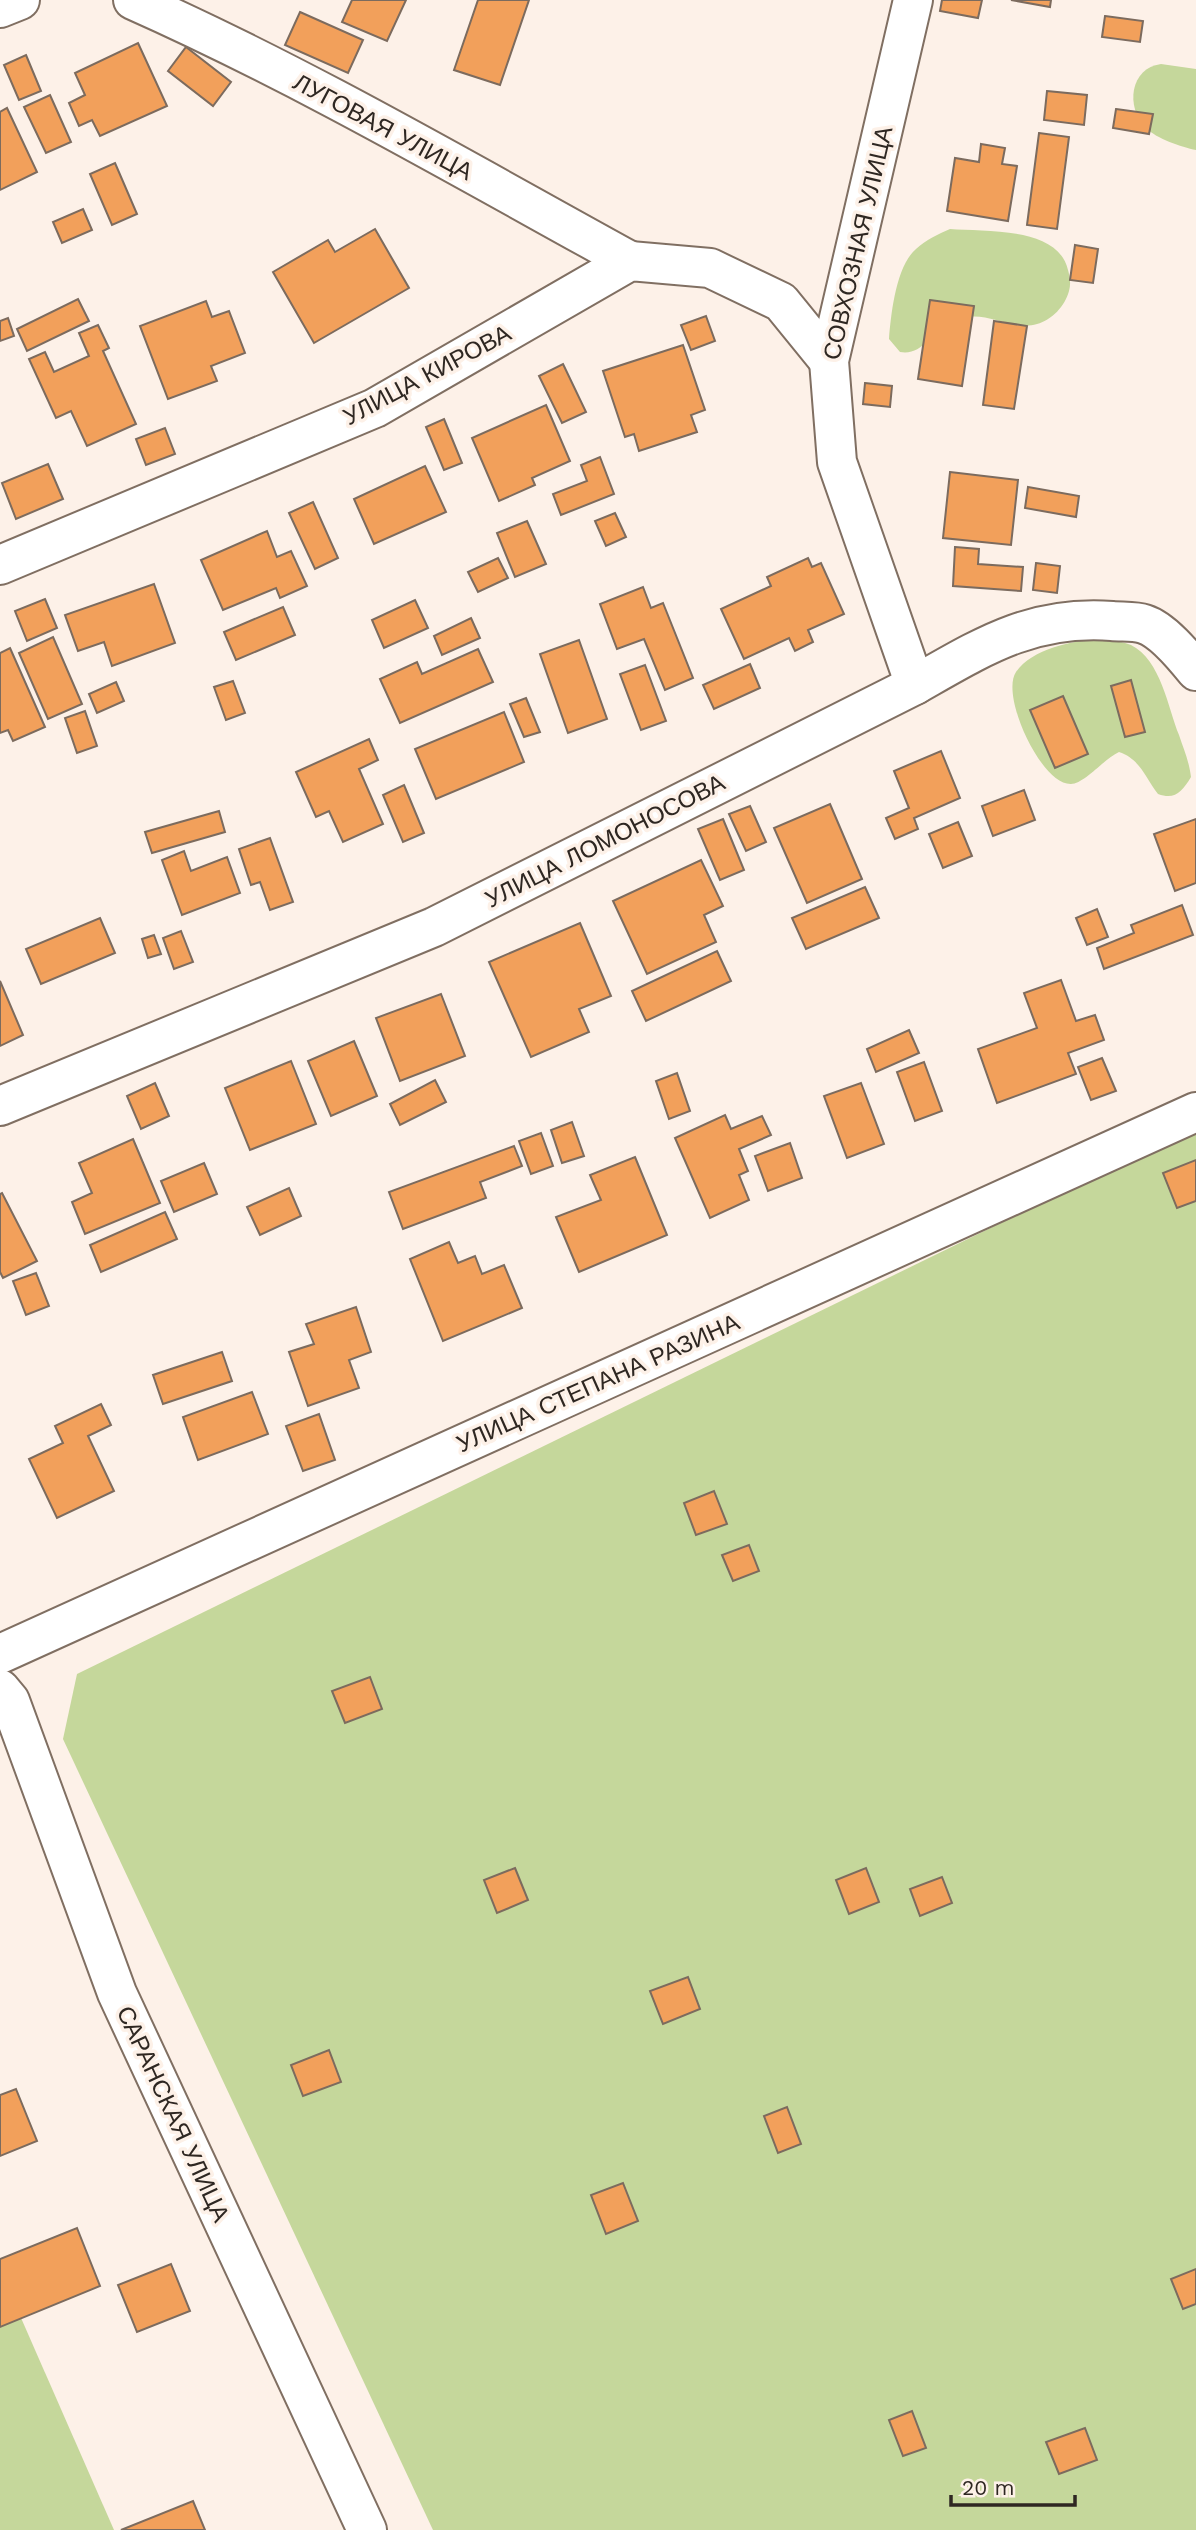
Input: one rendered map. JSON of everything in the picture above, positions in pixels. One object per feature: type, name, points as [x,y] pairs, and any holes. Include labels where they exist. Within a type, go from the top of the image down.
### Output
[{"type":"street","points":[[0,8],[20,0]]},
{"type":"street","name":"ЛУГОВАЯ УЛИЦА","points":[[133,0],[198,29],[352,109],[629,261]]},
{"type":"street","name":"СОВХОЗНАЯ УЛИЦА","points":[[913,0],[829,361],[837,462],[915,685]]},
{"type":"street","points":[[629,261],[710,268],[781,302],[829,361]]},
{"type":"street","name":"УЛИЦА КИРОВА","points":[[0,565],[375,408],[629,261]]},
{"type":"street","name":"УЛИЦА ЛОМОНОСОВА","points":[[0,1106],[434,927],[915,685],[978,649],[1013,634],[1048,623],[1091,620],[1145,624],[1177,647],[1196,671]]},
{"type":"street","name":"УЛИЦА СТЕПАНА РАЗИНА","points":[[0,1654],[1196,1112]]},
{"type":"street","name":"САРАНСКАЯ УЛИЦА","points":[[0,1689],[10,1701],[117,1993],[367,2530]]},
{"type":"green space","points":[[1161,64],[1196,69],[1196,150],[1156,136],[1146,128],[1135,110],[1133,100],[1137,80],[1151,67]]},
{"type":"green space","points":[[950,229],[1018,234],[1050,245],[1061,256],[1069,275],[1069,291],[1061,307],[1053,316],[1037,324],[1019,325],[981,317],[959,319],[942,327],[914,351],[900,352],[889,339],[899,278],[909,257],[920,246]]},
{"type":"green space","points":[[1099,638],[1131,645],[1150,662],[1156,673],[1167,699],[1191,777],[1174,795],[1158,794],[1142,769],[1119,752],[1076,783],[1059,780],[1036,755],[1026,737],[1014,699],[1013,683],[1016,672],[1032,657],[1042,652],[1065,644]]},
{"type":"green space","points":[[1189,1131],[1196,1133],[1196,2530],[433,2530],[63,1739],[77,1674]]},
{"type":"green space","points":[[0,2270],[114,2530],[0,2530]]},
{"type":"building","points":[[352,0],[406,0],[387,41],[342,22]]},
{"type":"building","points":[[478,0],[529,0],[500,85],[454,70]]},
{"type":"building","points":[[942,0],[982,0],[978,18],[940,11]]},
{"type":"building","points":[[1011,0],[1051,0],[1050,7]]},
{"type":"building","points":[[300,12],[363,40],[348,73],[285,45]]},
{"type":"building","points":[[1105,16],[1143,21],[1140,42],[1102,37]]},
{"type":"building","points":[[138,43],[167,106],[100,136],[92,120],[79,126],[69,103],[85,95],[75,73]]},
{"type":"building","points":[[186,47],[231,82],[213,106],[168,71]]},
{"type":"building","points":[[26,55],[41,91],[19,100],[4,65]]},
{"type":"building","points":[[1047,91],[1087,95],[1084,125],[1044,120]]},
{"type":"building","points":[[50,95],[71,142],[46,153],[24,107]]},
{"type":"building","points":[[7,108],[37,172],[0,190],[0,112]]},
{"type":"building","points":[[1116,109],[1153,114],[1149,134],[1113,128]]},
{"type":"building","points":[[1039,133],[1069,137],[1057,229],[1027,225]]},
{"type":"building","points":[[981,144],[1005,148],[1002,164],[1017,166],[1008,221],[947,211],[955,158],[979,162]]},
{"type":"building","points":[[115,163],[137,214],[112,225],[90,174]]},
{"type":"building","points":[[83,209],[92,230],[62,243],[53,222]]},
{"type":"building","points":[[375,229],[409,288],[314,343],[273,272],[328,240],[335,252]]},
{"type":"building","points":[[1075,245],[1098,249],[1093,283],[1070,280]]},
{"type":"building","points":[[78,299],[89,321],[27,351],[17,329]]},
{"type":"building","points":[[930,300],[974,306],[962,386],[918,379]]},
{"type":"building","points":[[206,301],[212,317],[229,311],[245,353],[211,366],[217,381],[168,399],[140,326]]},
{"type":"building","points":[[706,316],[715,341],[691,350],[681,325]]},
{"type":"building","points":[[8,318],[14,336],[0,341],[0,321]]},
{"type":"building","points":[[994,321],[1027,326],[1014,409],[983,405]]},
{"type":"building","points":[[98,325],[109,348],[103,351],[136,424],[87,446],[71,411],[56,418],[29,359],[45,352],[54,372],[89,356],[79,333]]},
{"type":"building","points":[[683,345],[705,410],[691,415],[697,432],[639,451],[634,434],[625,437],[603,371]]},
{"type":"building","points":[[563,364],[586,412],[562,423],[539,376]]},
{"type":"building","points":[[865,383],[892,386],[890,407],[863,404]]},
{"type":"building","points":[[546,405],[570,461],[532,478],[535,485],[499,501],[472,438]]},
{"type":"building","points":[[444,419],[462,463],[444,470],[426,427]]},
{"type":"building","points":[[165,428],[175,454],[146,465],[136,439]]},
{"type":"building","points":[[600,457],[614,494],[561,515],[553,494],[587,481],[581,465]]},
{"type":"building","points":[[48,464],[63,499],[16,519],[2,483]]},
{"type":"building","points":[[425,466],[446,512],[374,544],[354,499]]},
{"type":"building","points":[[950,472],[1018,480],[1011,545],[943,538]]},
{"type":"building","points":[[1028,487],[1079,496],[1076,517],[1025,508]]},
{"type":"building","points":[[313,502],[338,558],[315,569],[289,513]]},
{"type":"building","points":[[615,513],[626,537],[606,546],[595,521]]},
{"type":"building","points":[[527,521],[546,564],[515,577],[497,533]]},
{"type":"building","points":[[267,531],[277,557],[291,551],[307,586],[280,598],[276,588],[223,610],[201,560]]},
{"type":"building","points":[[955,547],[979,549],[978,564],[1023,567],[1021,591],[953,586]]},
{"type":"building","points":[[498,558],[508,578],[478,592],[468,572]]},
{"type":"building","points":[[808,558],[812,567],[821,563],[844,614],[808,630],[813,642],[795,651],[789,638],[744,659],[721,609],[771,586],[767,577]]},
{"type":"building","points":[[1036,563],[1060,566],[1057,593],[1033,590]]},
{"type":"building","points":[[154,584],[175,643],[112,666],[104,642],[78,651],[65,615]]},
{"type":"building","points":[[643,587],[651,608],[663,603],[693,678],[665,690],[644,639],[617,649],[600,604]]},
{"type":"building","points":[[45,599],[57,628],[27,641],[15,611]]},
{"type":"building","points":[[415,600],[428,628],[384,648],[372,620]]},
{"type":"building","points":[[283,607],[295,635],[236,660],[224,632]]},
{"type":"building","points":[[471,618],[480,638],[442,655],[434,636]]},
{"type":"building","points":[[53,637],[82,704],[48,719],[19,653]]},
{"type":"building","points":[[579,640],[607,719],[568,733],[540,654]]},
{"type":"building","points":[[10,648],[45,727],[13,741],[8,730],[0,733],[0,653]]},
{"type":"building","points":[[478,649],[493,682],[400,723],[380,679],[417,662],[422,674]]},
{"type":"building","points":[[750,664],[760,688],[714,709],[703,685]]},
{"type":"building","points":[[645,665],[666,721],[641,730],[620,674]]},
{"type":"building","points":[[1131,680],[1145,732],[1125,737],[1111,686]]},
{"type":"building","points":[[233,681],[245,713],[226,720],[214,687]]},
{"type":"building","points":[[116,682],[124,701],[97,713],[89,694]]},
{"type":"building","points":[[1063,696],[1088,754],[1055,768],[1030,710]]},
{"type":"building","points":[[526,698],[540,732],[524,737],[510,704]]},
{"type":"building","points":[[85,711],[97,746],[77,753],[65,718]]},
{"type":"building","points":[[504,712],[524,762],[436,799],[415,749]]},
{"type":"building","points":[[369,739],[378,760],[359,769],[383,824],[343,842],[329,811],[316,817],[296,772]]},
{"type":"building","points":[[941,751],[960,798],[914,818],[918,829],[895,839],[886,818],[909,808],[894,771]]},
{"type":"building","points":[[404,785],[424,833],[403,842],[383,795]]},
{"type":"building","points":[[1024,790],[1035,820],[993,836],[982,806]]},
{"type":"building","points":[[830,804],[862,879],[807,903],[774,828]]},
{"type":"building","points":[[750,806],[766,842],[746,851],[729,814]]},
{"type":"building","points":[[219,811],[225,832],[152,853],[145,832]]},
{"type":"building","points":[[723,819],[744,870],[720,880],[698,829]]},
{"type":"building","points":[[1196,819],[1196,883],[1175,891],[1154,834]]},
{"type":"building","points":[[958,822],[972,856],[943,868],[929,834]]},
{"type":"building","points":[[270,838],[293,902],[270,910],[260,882],[251,885],[239,849]]},
{"type":"building","points":[[184,851],[191,871],[227,857],[240,893],[182,915],[162,860]]},
{"type":"building","points":[[701,860],[723,906],[704,915],[716,942],[647,974],[613,901]]},
{"type":"building","points":[[865,887],[879,918],[806,949],[792,918]]},
{"type":"building","points":[[1182,905],[1193,935],[1104,969],[1097,948],[1134,933],[1131,925]]},
{"type":"building","points":[[1097,909],[1108,937],[1087,945],[1076,918]]},
{"type":"building","points":[[100,918],[115,953],[41,984],[26,949]]},
{"type":"building","points":[[580,923],[611,996],[579,1009],[589,1032],[531,1057],[489,962]]},
{"type":"building","points":[[181,931],[193,962],[174,969],[163,938]]},
{"type":"building","points":[[154,935],[161,954],[148,958],[142,939]]},
{"type":"building","points":[[717,951],[731,981],[646,1021],[632,991]]},
{"type":"building","points":[[1061,980],[1076,1021],[1095,1015],[1104,1040],[1068,1053],[1076,1074],[997,1103],[978,1049],[1037,1028],[1024,993]]},
{"type":"building","points":[[0,981],[23,1035],[0,1046]]},
{"type":"building","points":[[441,994],[465,1056],[400,1081],[376,1018]]},
{"type":"building","points":[[909,1030],[919,1053],[876,1072],[867,1049]]},
{"type":"building","points":[[354,1041],[377,1096],[331,1116],[308,1061]]},
{"type":"building","points":[[1102,1058],[1116,1091],[1091,1100],[1078,1067]]},
{"type":"building","points":[[291,1061],[316,1124],[250,1150],[225,1088]]},
{"type":"building","points":[[924,1062],[942,1111],[915,1121],[897,1072]]},
{"type":"building","points":[[677,1073],[690,1111],[669,1119],[656,1081]]},
{"type":"building","points":[[435,1080],[446,1102],[400,1125],[390,1104]]},
{"type":"building","points":[[155,1083],[169,1116],[141,1129],[127,1096]]},
{"type":"building","points":[[861,1083],[884,1144],[847,1158],[824,1096]]},
{"type":"building","points":[[725,1115],[731,1129],[762,1116],[771,1135],[739,1149],[748,1171],[739,1175],[749,1200],[710,1218],[675,1138]]},
{"type":"building","points":[[572,1122],[584,1156],[562,1163],[551,1130]]},
{"type":"building","points":[[541,1133],[553,1166],[531,1174],[519,1141]]},
{"type":"building","points":[[133,1139],[160,1203],[85,1234],[72,1202],[92,1193],[79,1163]]},
{"type":"building","points":[[790,1143],[802,1178],[768,1191],[755,1156]]},
{"type":"building","points":[[514,1146],[522,1166],[480,1182],[486,1198],[403,1229],[389,1192]]},
{"type":"building","points":[[635,1157],[667,1235],[579,1272],[556,1217],[601,1200],[590,1175]]},
{"type":"building","points":[[1196,1160],[1196,1201],[1177,1208],[1163,1173]]},
{"type":"building","points":[[204,1163],[217,1194],[174,1212],[161,1181]]},
{"type":"building","points":[[289,1188],[301,1216],[260,1235],[247,1207]]},
{"type":"building","points":[[2,1193],[37,1261],[3,1278],[0,1272]]},
{"type":"building","points":[[165,1212],[177,1239],[101,1272],[90,1245]]},
{"type":"building","points":[[449,1242],[458,1263],[475,1256],[482,1274],[504,1265],[522,1308],[443,1341],[410,1259]]},
{"type":"building","points":[[36,1273],[49,1306],[26,1315],[13,1281]]},
{"type":"building","points":[[356,1307],[371,1352],[349,1360],[359,1388],[308,1406],[289,1352],[314,1344],[306,1324]]},
{"type":"building","points":[[222,1352],[232,1381],[163,1404],[153,1375]]},
{"type":"building","points":[[252,1392],[268,1434],[198,1460],[183,1417]]},
{"type":"building","points":[[101,1404],[111,1425],[88,1436],[114,1491],[57,1518],[29,1459],[63,1443],[55,1426]]},
{"type":"building","points":[[319,1414],[335,1460],[303,1471],[286,1426]]},
{"type":"building","points":[[714,1491],[727,1524],[696,1535],[684,1503]]},
{"type":"building","points":[[749,1545],[759,1571],[733,1581],[722,1555]]},
{"type":"building","points":[[370,1677],[382,1709],[345,1723],[332,1691]]},
{"type":"building","points":[[515,1868],[528,1900],[497,1913],[484,1880]]},
{"type":"building","points":[[866,1868],[879,1902],[849,1914],[836,1880]]},
{"type":"building","points":[[942,1877],[952,1903],[920,1916],[910,1889]]},
{"type":"building","points":[[688,1977],[700,2009],[663,2024],[650,1991]]},
{"type":"building","points":[[329,2050],[341,2082],[303,2096],[291,2065]]},
{"type":"building","points":[[16,2089],[37,2141],[0,2156],[0,2095]]},
{"type":"building","points":[[787,2107],[801,2144],[778,2153],[764,2116]]},
{"type":"building","points":[[623,2183],[638,2221],[606,2234],[591,2195]]},
{"type":"building","points":[[77,2228],[100,2286],[0,2327],[0,2259]]},
{"type":"building","points":[[171,2264],[190,2311],[137,2332],[118,2285]]},
{"type":"building","points":[[1196,2269],[1196,2304],[1183,2309],[1171,2279]]},
{"type":"building","points":[[912,2411],[926,2448],[903,2456],[889,2420]]},
{"type":"building","points":[[1085,2428],[1097,2460],[1059,2474],[1046,2442]]},
{"type":"building","points":[[193,2501],[205,2530],[121,2530]]}]
